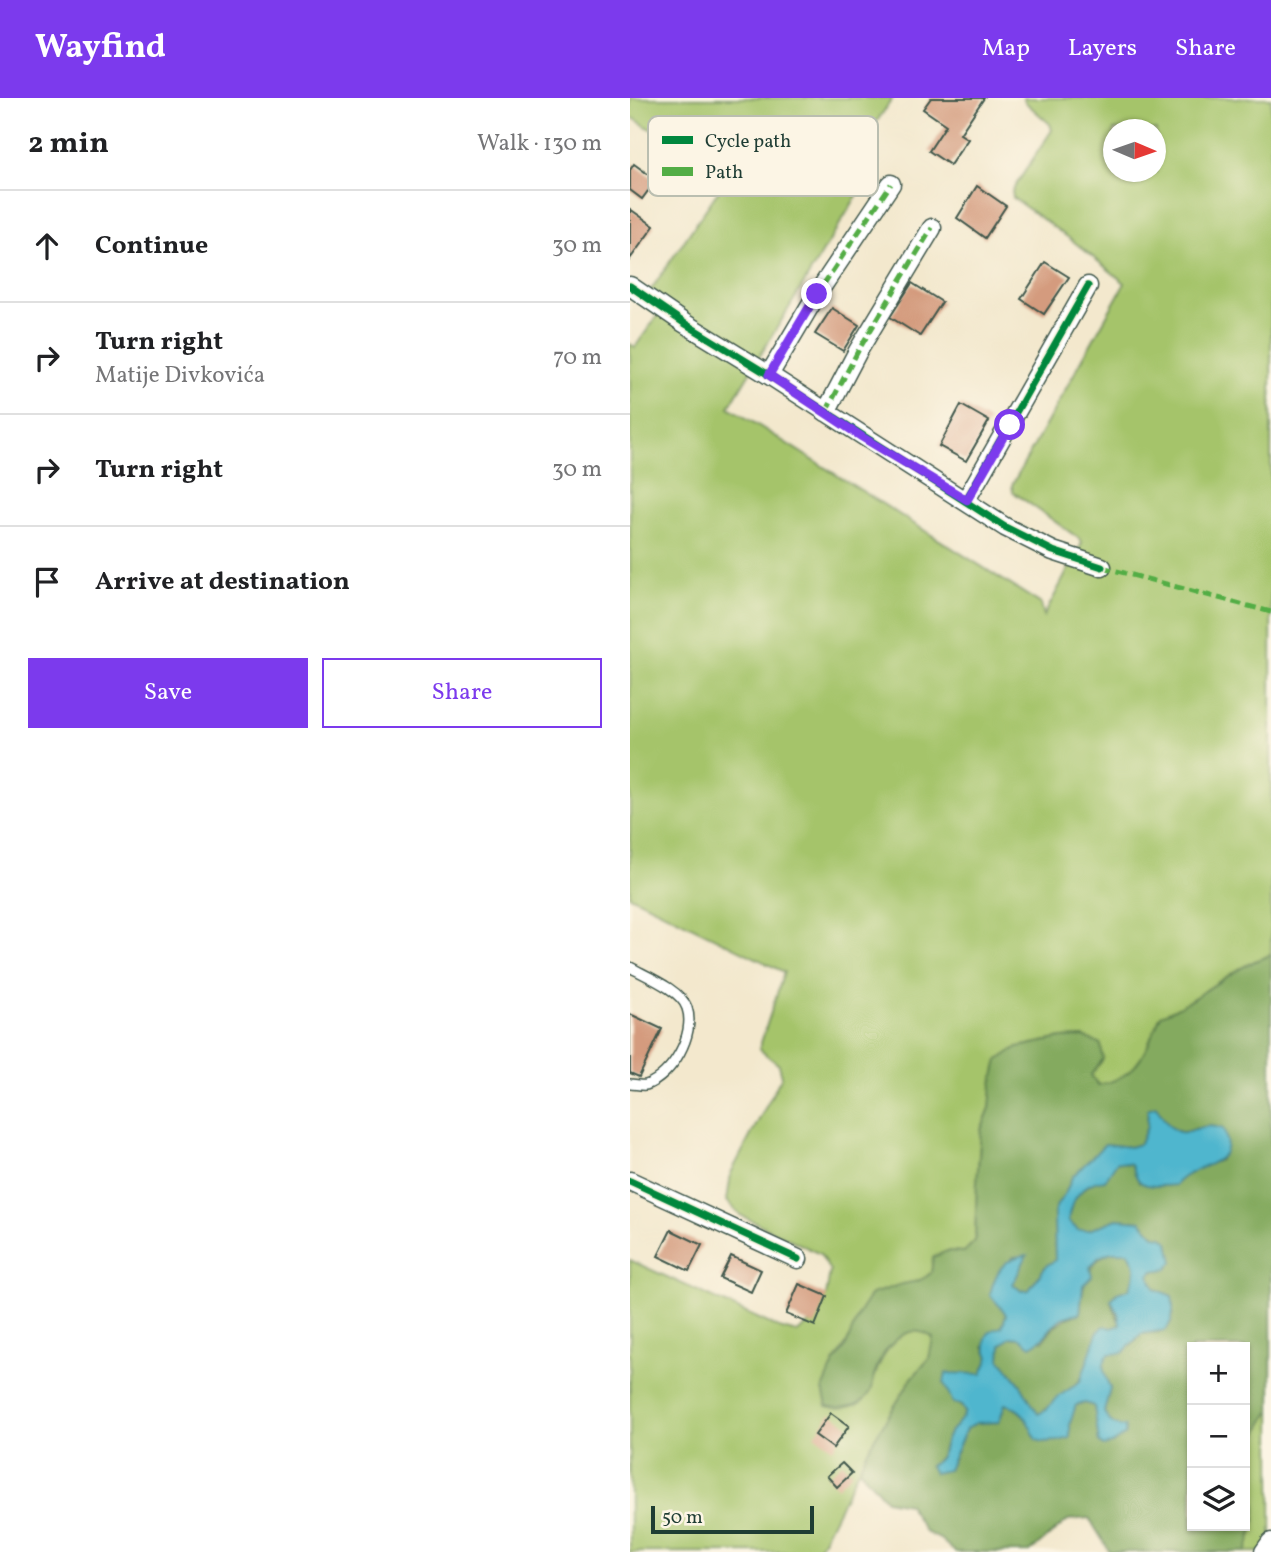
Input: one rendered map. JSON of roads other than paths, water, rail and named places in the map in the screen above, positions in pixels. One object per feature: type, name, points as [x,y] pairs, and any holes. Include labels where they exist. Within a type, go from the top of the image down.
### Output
[{"type":"street","points":[[769,375],[817,294],[891,184]]},
{"type":"street","points":[[826,412],[858,351],[932,228]]},
{"type":"street","points":[[630,286],[684,323],[967,500],[1005,527],[1053,551],[1102,567]]},
{"type":"street","points":[[967,500],[1087,286]]},
{"type":"street","points":[[630,1181],[797,1259]]},
{"type":"street","points":[[1264,1552],[1271,1542]]},
{"type":"lane","points":[[630,967],[680,995],[687,1008],[688,1029],[677,1058],[665,1074],[645,1086],[630,1084]]},
{"type":"water","points":[[1156,1106],[1166,1121],[1181,1132],[1212,1126],[1223,1129],[1227,1142],[1220,1158],[1183,1177],[1175,1185],[1146,1185],[1138,1179],[1131,1164],[1117,1162],[1105,1180],[1084,1188],[1072,1206],[1068,1221],[1078,1230],[1089,1230],[1117,1219],[1141,1221],[1155,1236],[1169,1242],[1173,1262],[1167,1269],[1153,1271],[1149,1275],[1155,1289],[1172,1296],[1173,1313],[1169,1326],[1166,1330],[1141,1334],[1123,1353],[1109,1354],[1104,1363],[1110,1388],[1104,1412],[1112,1423],[1125,1427],[1125,1434],[1112,1444],[1103,1446],[1099,1442],[1094,1406],[1085,1403],[1076,1405],[1070,1423],[1070,1438],[1043,1442],[1037,1440],[1026,1418],[1018,1410],[1005,1404],[999,1422],[976,1423],[966,1429],[948,1470],[934,1473],[930,1466],[940,1457],[948,1436],[965,1412],[961,1405],[953,1403],[944,1383],[946,1373],[982,1374],[989,1357],[986,1338],[991,1331],[1002,1327],[1006,1315],[990,1294],[998,1272],[1012,1259],[1027,1255],[1013,1284],[1021,1291],[1029,1290],[1046,1266],[1055,1260],[1054,1213],[1072,1177],[1105,1144],[1130,1147],[1140,1144],[1147,1127],[1148,1109]],"holes":[[[1111,1252],[1128,1252],[1135,1266],[1134,1279],[1129,1289],[1117,1293],[1111,1300],[1118,1313],[1120,1325],[1112,1328],[1104,1326],[1097,1333],[1080,1382],[1038,1414],[1021,1385],[1000,1359],[1001,1345],[1011,1337],[1020,1338],[1031,1346],[1062,1318],[1080,1313],[1083,1285],[1092,1276],[1090,1267],[1099,1257]]]}]
